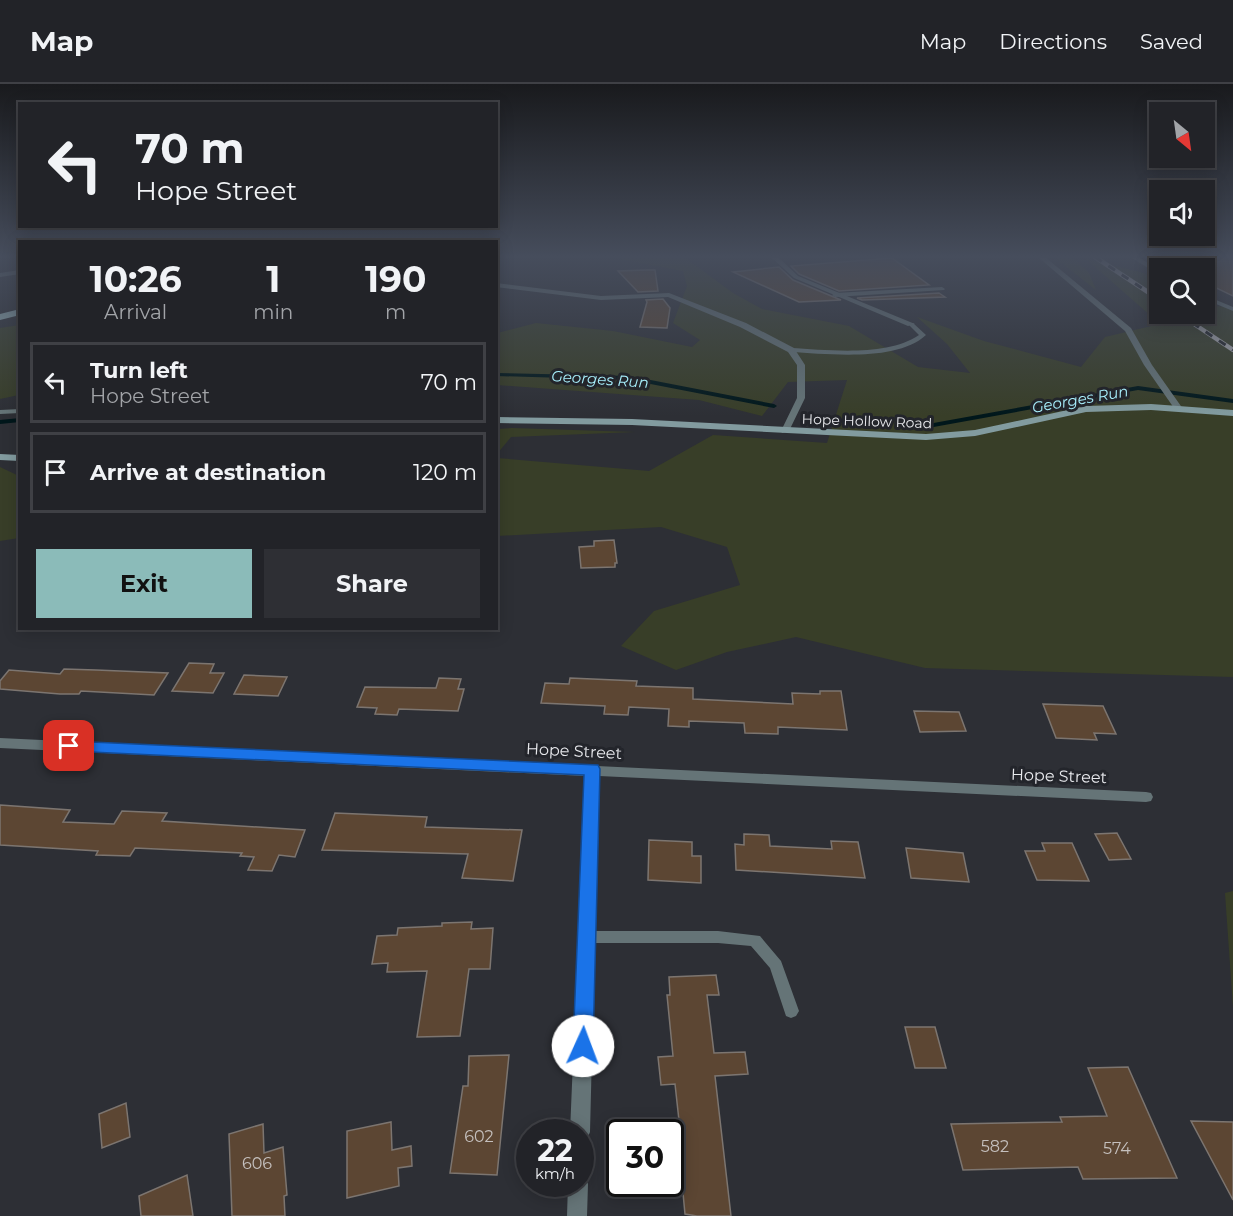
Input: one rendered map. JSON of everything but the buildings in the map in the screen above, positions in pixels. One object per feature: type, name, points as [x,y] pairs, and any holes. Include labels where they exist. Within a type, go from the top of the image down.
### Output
[{"type":"main road","points":[[0,316],[18,312]]},
{"type":"main road","name":"Hope Hollow Road","points":[[498,420],[621,422],[909,437],[975,433],[1086,409],[1126,407],[1233,413]]},
{"type":"main road","points":[[0,457],[18,458]]},
{"type":"street","points":[[706,310],[743,325],[790,350],[801,365],[801,398],[785,431]]},
{"type":"street","points":[[874,310],[912,324]]},
{"type":"street","points":[[1104,310],[1128,330],[1148,365],[1179,409]]},
{"type":"street","name":"Hope Street","points":[[0,743],[592,769],[1146,797]]},
{"type":"street","points":[[580,1119],[592,769]]},
{"type":"street","points":[[577,1216],[578,1197]]},
{"type":"lane","points":[[790,350],[892,348],[917,341],[923,335],[912,324]]},
{"type":"lane","points":[[0,412],[18,411]]},
{"type":"lane","points":[[586,937],[718,937],[755,940],[776,965],[792,1011]]},
{"type":"green space","points":[[678,310],[766,310],[849,326],[918,367],[970,373],[947,344],[917,317],[984,341],[1081,367],[1105,337],[1160,324],[1215,324],[1215,310],[1233,310],[1233,677],[925,668],[796,637],[727,652],[676,670],[621,646],[654,611],[740,585],[727,547],[661,527],[498,536],[498,458],[649,471],[713,435],[827,443],[847,380],[788,382],[762,416],[699,400],[498,385],[498,333],[536,323],[613,331],[692,347],[700,340],[673,323]]},
{"type":"green space","points":[[18,325],[18,395],[0,399],[0,328]]},
{"type":"green space","points":[[498,429],[635,432],[511,437],[498,453]]},
{"type":"green space","points":[[0,467],[18,476],[18,538],[0,541]]},
{"type":"green space","points":[[1233,891],[1233,1008],[1225,893]]},
{"type":"waterway","name":"Georges Run","points":[[498,374],[630,378],[774,406]]},
{"type":"waterway","name":"Georges Run","points":[[928,426],[1138,388],[1233,401]]},
{"type":"waterway","name":"Georges Run","points":[[0,422],[18,420]]},
{"type":"railway","points":[[1194,324],[1233,350]]},
{"type":"route","points":[[69,746],[592,769],[583,1046]]}]
